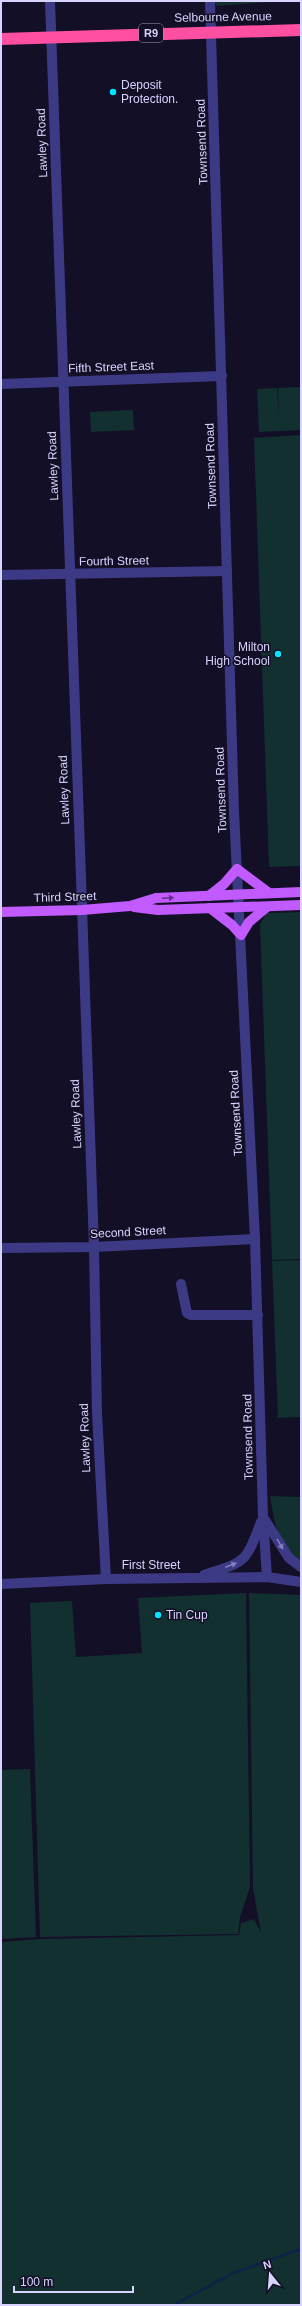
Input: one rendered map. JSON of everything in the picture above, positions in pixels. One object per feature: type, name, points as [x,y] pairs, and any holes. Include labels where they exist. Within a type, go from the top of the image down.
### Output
[{"type":"highway","name":"Selbourne Avenue","points":[[1,39],[211,31],[301,30]]},
{"type":"main road","points":[[209,896],[224,884],[237,869],[269,893]]},
{"type":"main road","name":"Third Street","points":[[1,912],[82,910],[130,906],[156,898],[301,892]]},
{"type":"main road","name":"Third Street","points":[[130,906],[158,910],[301,905]]},
{"type":"main road","points":[[210,908],[232,925],[241,935],[249,922],[267,906]]},
{"type":"street","name":"Lawley Road","points":[[50,1],[69,575],[94,1247],[97,1413],[106,1579]]},
{"type":"street","name":"Townsend Road","points":[[210,1],[237,869],[258,1315],[262,1517],[267,1577]]},
{"type":"street","name":"Fifth Street East","points":[[1,384],[222,376]]},
{"type":"street","name":"Fourth Street","points":[[1,575],[69,575],[227,571]]},
{"type":"street","name":"Second Street","points":[[1,1248],[94,1247],[255,1239]]},
{"type":"street","points":[[181,1284],[186,1313],[191,1315],[258,1315]]},
{"type":"street","points":[[262,1517],[289,1558],[301,1567]]},
{"type":"street","points":[[195,1578],[236,1564],[244,1559],[252,1545],[262,1517]]},
{"type":"street","name":"First Street","points":[[1,1584],[106,1579],[267,1577],[301,1582]]},
{"type":"green space","points":[[215,1],[285,1],[216,6]]},
{"type":"green space","points":[[301,387],[301,430],[259,432],[257,389],[277,388],[279,416],[278,388]]},
{"type":"green space","points":[[133,410],[134,430],[91,432],[90,412]]},
{"type":"green space","points":[[301,435],[301,866],[269,867],[254,438]]},
{"type":"green space","points":[[301,912],[301,1259],[272,1260],[260,924],[267,913]]},
{"type":"green space","points":[[301,1260],[301,1417],[278,1418],[272,1261]]},
{"type":"green space","points":[[270,1496],[301,1497],[301,1564],[293,1558],[282,1543],[278,1534]]},
{"type":"green space","points":[[246,1593],[250,1887],[240,1917],[238,1934],[40,1937],[30,1603],[72,1601],[76,1657],[142,1653],[138,1598]]},
{"type":"green space","points":[[249,1593],[301,1595],[301,2305],[1,2305],[1,1942],[40,1939],[239,1935],[241,1923],[254,1919],[261,1933],[253,1888]]},
{"type":"green space","points":[[30,1769],[36,1937],[1,1939],[1,1770]]},
{"type":"waterway","points":[[174,2305],[233,2273],[301,2249]]},
{"type":"place","name":"Deposit Protection.","points":[[113,92]]},
{"type":"place","name":"Milton High School","points":[[278,654]]},
{"type":"place","name":"Tin Cup","points":[[158,1615]]}]
